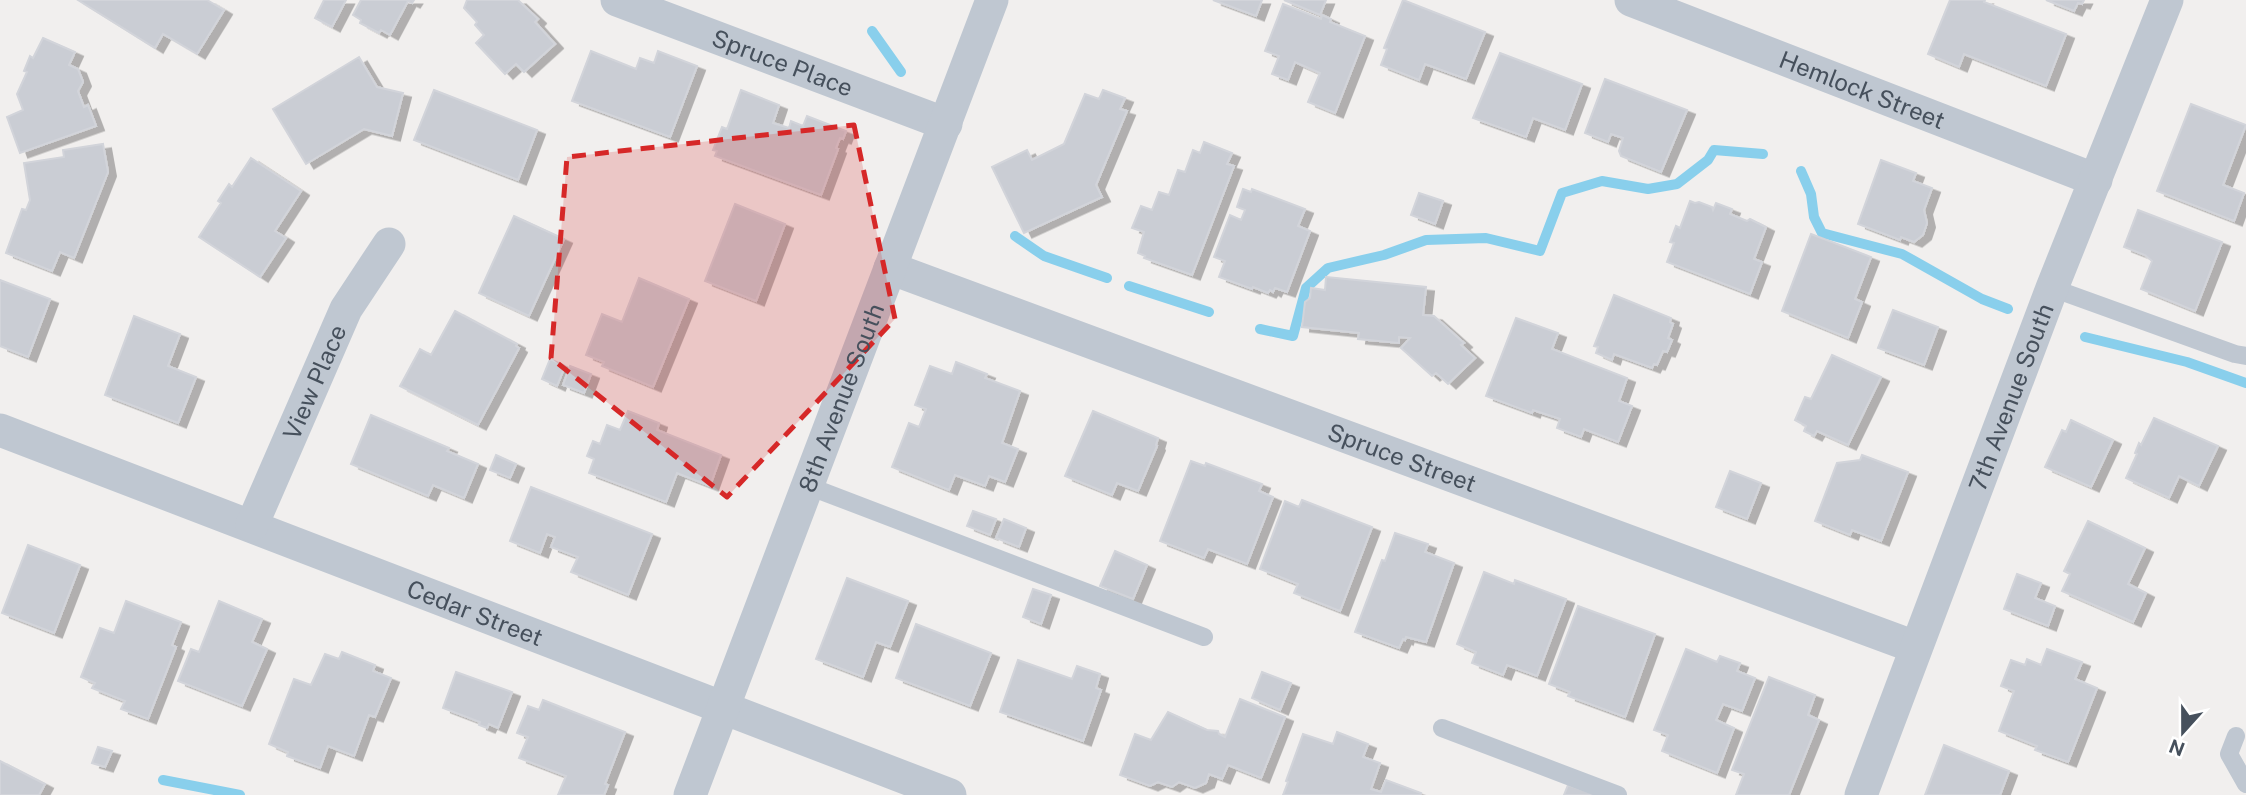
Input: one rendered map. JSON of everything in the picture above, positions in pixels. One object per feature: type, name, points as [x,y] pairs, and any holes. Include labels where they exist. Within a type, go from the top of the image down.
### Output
[{"type":"street","name":"Spruce Place","points":[[618,0],[946,124]]},
{"type":"street","name":"8th Avenue South","points":[[691,795],[992,0]]},
{"type":"street","name":"Hemlock Street","points":[[1631,0],[2096,180]]},
{"type":"street","name":"7th Avenue South","points":[[1861,795],[2052,288],[2166,0]]},
{"type":"street","name":"View Place","points":[[252,525],[346,309],[389,244]]},
{"type":"street","name":"Spruce Street","points":[[890,268],[1915,647]]},
{"type":"street","name":"Cedar Street","points":[[0,430],[950,795]]},
{"type":"lane","points":[[2052,288],[2246,356]]},
{"type":"lane","points":[[808,486],[1204,637]]},
{"type":"lane","points":[[1442,728],[1618,795]]},
{"type":"lane","points":[[2236,736],[2229,754],[2246,784]]},
{"type":"highlighted area","points":[[854,125],[895,319],[727,497],[551,358],[567,157]]},
{"type":"building","points":[[78,0],[207,0],[224,10],[197,54],[163,34],[155,48]]},
{"type":"building","points":[[324,0],[346,0],[332,27],[315,18]]},
{"type":"building","points":[[361,0],[414,0],[412,3],[408,1],[390,35],[381,30],[379,33],[360,23],[361,20],[353,15]]},
{"type":"building","points":[[467,0],[518,0],[538,19],[535,22],[555,44],[524,72],[516,64],[505,74],[476,43],[484,35],[475,25],[477,22],[464,8]]},
{"type":"building","points":[[1213,0],[1262,0],[1256,16]]},
{"type":"building","points":[[1284,0],[1326,0],[1320,15]]},
{"type":"building","points":[[1403,0],[1485,32],[1466,79],[1425,64],[1419,80],[1381,65],[1387,49],[1384,48]]},
{"type":"building","points":[[1950,0],[1985,0],[1984,2],[2066,34],[2046,86],[1964,54],[1959,67],[1928,54]]},
{"type":"building","points":[[2046,0],[2084,0],[2082,4],[2078,3],[2074,11]]},
{"type":"building","points":[[1283,4],[1321,19],[1322,15],[1331,19],[1330,22],[1365,36],[1335,113],[1308,102],[1320,73],[1295,62],[1288,80],[1272,74],[1279,56],[1265,51]]},
{"type":"building","points":[[43,38],[75,52],[69,65],[78,69],[83,82],[78,91],[84,107],[88,105],[96,126],[20,153],[7,117],[23,110],[17,94],[27,72],[24,71],[30,56],[33,58]]},
{"type":"building","points":[[591,51],[636,69],[640,58],[654,63],[658,51],[697,66],[670,137],[572,101]]},
{"type":"building","points":[[1500,53],[1582,84],[1565,130],[1533,118],[1526,137],[1473,118]]},
{"type":"building","points":[[359,57],[377,87],[403,93],[392,136],[364,129],[306,164],[273,109]]},
{"type":"building","points":[[1605,79],[1687,110],[1661,172],[1621,156],[1619,151],[1623,138],[1611,134],[1608,142],[1585,133]]},
{"type":"building","points":[[434,90],[537,130],[518,180],[414,140]]},
{"type":"building","points":[[741,90],[779,105],[773,123],[789,128],[791,121],[803,126],[807,116],[846,131],[836,148],[838,149],[821,195],[715,156],[717,151],[713,150],[722,127],[727,129]]},
{"type":"building","points":[[1103,90],[1125,98],[1120,109],[1127,111],[1096,185],[1102,197],[1024,233],[992,167],[1027,150],[1032,160],[1064,144],[1085,94],[1099,99]]},
{"type":"building","points":[[2191,104],[2246,125],[2223,185],[2244,193],[2234,221],[2157,191]]},
{"type":"building","points":[[1204,142],[1232,153],[1227,164],[1234,166],[1192,275],[1144,258],[1145,256],[1138,253],[1144,232],[1132,228],[1141,206],[1152,210],[1159,192],[1169,195],[1178,170],[1185,172],[1193,150],[1200,153]]},
{"type":"building","points":[[103,144],[108,172],[74,258],[60,252],[52,271],[6,253],[22,209],[26,210],[30,200],[24,163],[64,157],[63,150]]},
{"type":"building","points":[[251,158],[301,191],[275,231],[286,238],[260,277],[199,237],[221,203],[218,201],[229,184],[232,187]]},
{"type":"building","points":[[1881,160],[1916,173],[1913,181],[1932,188],[1924,210],[1927,223],[1923,235],[1914,242],[1901,237],[1900,240],[1858,224]]},
{"type":"building","points":[[1243,189],[1251,192],[1252,189],[1305,209],[1298,226],[1310,231],[1287,292],[1275,288],[1268,293],[1219,277],[1225,261],[1214,257],[1230,215],[1241,220],[1245,210],[1237,207]]},
{"type":"building","points":[[1419,193],[1443,201],[1435,224],[1411,215]]},
{"type":"building","points":[[1690,201],[1712,207],[1713,210],[1716,203],[1732,209],[1730,214],[1766,227],[1754,259],[1762,262],[1750,294],[1667,262],[1674,243],[1670,242],[1676,226],[1680,228]]},
{"type":"building","points":[[735,204],[785,224],[756,301],[705,281]]},
{"type":"building","points":[[2138,210],[2222,242],[2195,311],[2141,289],[2152,261],[2145,255],[2124,247]]},
{"type":"building","points":[[514,216],[564,239],[529,316],[479,293]]},
{"type":"building","points":[[1811,234],[1871,257],[1855,299],[1862,302],[1848,338],[1782,311]]},
{"type":"building","points":[[1326,277],[1426,287],[1423,315],[1434,316],[1464,343],[1461,345],[1475,358],[1448,384],[1436,373],[1432,376],[1401,348],[1410,338],[1399,337],[1399,343],[1358,339],[1359,333],[1302,327],[1305,302],[1310,298],[1311,288],[1325,290]]},
{"type":"building","points":[[639,278],[689,299],[653,387],[602,366],[604,362],[586,355],[602,314],[622,322]]},
{"type":"building","points":[[0,280],[50,299],[28,357],[0,346]]},
{"type":"building","points":[[1614,295],[1671,318],[1670,322],[1673,324],[1668,338],[1672,340],[1667,352],[1663,351],[1657,365],[1654,364],[1652,368],[1614,354],[1612,360],[1596,353],[1598,347],[1594,346]]},
{"type":"building","points":[[1893,310],[1938,327],[1924,365],[1878,348]]},
{"type":"building","points":[[455,311],[517,344],[519,348],[478,425],[400,386],[420,349],[431,355]]},
{"type":"building","points":[[134,316],[180,334],[168,366],[196,377],[178,423],[105,395]]},
{"type":"building","points":[[1516,318],[1558,333],[1552,349],[1627,378],[1619,401],[1632,406],[1618,442],[1584,429],[1581,437],[1557,428],[1560,419],[1533,410],[1532,413],[1486,396]]},
{"type":"building","points":[[1832,355],[1881,377],[1848,445],[1817,431],[1814,436],[1804,431],[1806,426],[1795,420],[1805,397],[1811,399]]},
{"type":"building","points":[[550,359],[565,366],[557,386],[542,379]]},
{"type":"building","points":[[956,362],[987,374],[985,378],[1020,391],[1002,443],[1018,449],[1005,482],[989,476],[985,486],[955,475],[949,490],[892,467],[909,423],[919,427],[926,409],[915,405],[930,366],[952,374]]},
{"type":"building","points":[[570,366],[591,374],[584,393],[563,385]]},
{"type":"building","points":[[628,411],[659,423],[657,430],[721,455],[710,486],[677,473],[666,502],[589,473],[594,459],[587,456],[593,441],[600,444],[607,425],[620,430]]},
{"type":"building","points":[[1093,411],[1158,438],[1138,491],[1117,483],[1112,495],[1065,476]]},
{"type":"building","points":[[371,415],[449,448],[447,451],[478,464],[464,498],[433,485],[428,496],[351,464]]},
{"type":"building","points":[[2154,418],[2218,446],[2199,486],[2179,476],[2169,498],[2126,478],[2139,443],[2141,445]]},
{"type":"building","points":[[2071,420],[2113,440],[2091,487],[2045,467],[2062,430],[2066,432]]},
{"type":"building","points":[[496,455],[516,464],[510,478],[490,470]]},
{"type":"building","points":[[1862,455],[1908,472],[1881,541],[1852,530],[1850,535],[1815,521],[1837,463],[1860,460]]},
{"type":"building","points":[[1191,461],[1205,466],[1206,463],[1262,484],[1259,491],[1273,497],[1247,564],[1208,549],[1204,558],[1160,541]]},
{"type":"building","points":[[1730,471],[1761,483],[1747,519],[1716,507]]},
{"type":"building","points":[[531,487],[652,534],[628,595],[571,572],[578,557],[551,547],[555,537],[547,534],[540,553],[510,541]]},
{"type":"building","points":[[1302,500],[1372,527],[1340,611],[1294,593],[1298,584],[1260,569],[1285,501],[1299,507]]},
{"type":"building","points":[[973,511],[996,519],[990,535],[967,526]]},
{"type":"building","points":[[1004,519],[1026,528],[1019,547],[996,538]]},
{"type":"building","points":[[2088,521],[2145,548],[2128,584],[2146,593],[2133,622],[2062,591],[2070,574],[2064,571]]},
{"type":"building","points":[[1395,533],[1428,544],[1425,552],[1454,563],[1426,642],[1406,637],[1399,648],[1355,632]]},
{"type":"building","points":[[28,545],[80,565],[54,633],[2,613]]},
{"type":"building","points":[[1115,551],[1147,565],[1133,599],[1100,586]]},
{"type":"building","points":[[1484,572],[1566,599],[1537,676],[1507,665],[1503,675],[1472,663],[1476,652],[1457,644]]},
{"type":"building","points":[[2017,574],[2041,583],[2035,598],[2055,606],[2048,626],[2004,609]]},
{"type":"building","points":[[847,578],[908,601],[890,647],[876,642],[863,677],[816,659]]},
{"type":"building","points":[[1033,589],[1051,595],[1041,624],[1023,617]]},
{"type":"building","points":[[126,601],[181,622],[172,645],[176,647],[148,719],[121,709],[125,701],[92,688],[95,683],[81,677],[100,628],[114,633]]},
{"type":"building","points":[[219,601],[262,619],[252,642],[267,649],[242,706],[178,681],[191,649],[199,652]]},
{"type":"building","points":[[1578,606],[1655,634],[1625,717],[1568,696],[1570,692],[1549,684]]},
{"type":"building","points":[[916,624],[991,653],[970,706],[896,678]]},
{"type":"building","points":[[1686,649],[1717,662],[1720,656],[1740,663],[1737,671],[1755,678],[1742,711],[1723,704],[1716,720],[1734,728],[1717,773],[1662,751],[1668,735],[1654,730]]},
{"type":"building","points":[[2047,649],[2082,662],[2075,679],[2097,688],[2068,762],[2035,750],[2037,746],[1999,731],[2014,691],[2001,686],[2011,660],[2025,665],[2027,659],[2041,665]]},
{"type":"building","points":[[342,652],[375,665],[373,671],[391,678],[375,717],[369,715],[354,756],[328,746],[320,768],[287,756],[288,752],[269,744],[294,679],[311,685],[325,654],[339,659]]},
{"type":"building","points":[[1018,660],[1072,679],[1077,666],[1100,674],[1096,688],[1101,690],[1083,741],[1000,712]]},
{"type":"building","points":[[456,672],[512,692],[498,728],[489,724],[487,728],[479,725],[480,722],[443,708]]},
{"type":"building","points":[[1262,672],[1291,683],[1280,710],[1252,698]]},
{"type":"building","points":[[1769,677],[1815,695],[1808,715],[1819,720],[1789,795],[1736,795],[1744,774],[1732,770]]},
{"type":"building","points":[[1240,699],[1285,717],[1261,778],[1228,765],[1222,779],[1209,774],[1206,783],[1195,788],[1179,782],[1172,787],[1158,782],[1150,786],[1120,775],[1135,734],[1151,740],[1168,712],[1207,730],[1218,731],[1225,737]]},
{"type":"building","points":[[543,700],[625,732],[605,784],[608,785],[604,795],[558,795],[566,776],[519,758],[528,737],[517,733],[528,706],[539,710]]},
{"type":"building","points":[[1337,732],[1368,744],[1363,757],[1380,763],[1371,789],[1381,792],[1386,780],[1421,793],[1420,795],[1283,795],[1303,734],[1333,744]]},
{"type":"building","points":[[1944,745],[2009,771],[2000,795],[1925,795]]},
{"type":"building","points":[[98,747],[112,751],[105,767],[92,763]]},
{"type":"building","points":[[0,761],[45,784],[39,795],[0,795]]},
{"type":"building","points":[[1568,785],[1597,795],[1564,795]]},
{"type":"waterway","points":[[872,31],[901,72]]},
{"type":"waterway","points":[[1260,329],[1293,336],[1306,288],[1328,268],[1384,255],[1426,240],[1486,238],[1540,251],[1562,193],[1602,181],[1648,189],[1677,184],[1708,160],[1714,150],[1763,154]]},
{"type":"waterway","points":[[1801,171],[1811,194],[1814,217],[1822,233],[1902,254],[1982,299],[2008,309]]},
{"type":"waterway","points":[[1015,236],[1044,256],[1107,278]]},
{"type":"waterway","points":[[1129,286],[1209,312]]},
{"type":"waterway","points":[[2085,337],[2187,362],[2246,383]]},
{"type":"waterway","points":[[163,780],[240,795]]}]
